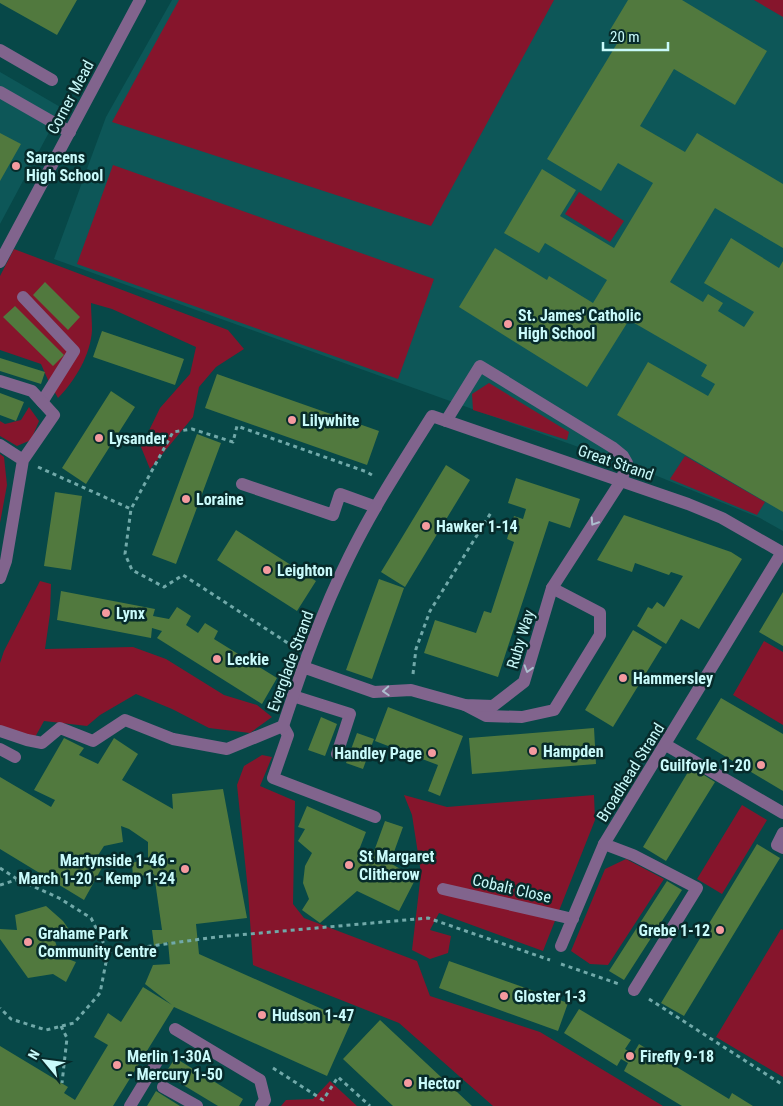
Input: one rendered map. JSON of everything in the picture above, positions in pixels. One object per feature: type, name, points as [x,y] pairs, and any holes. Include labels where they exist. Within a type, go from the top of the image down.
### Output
[{"type":"street","name":"Corner Mead","points":[[0,262],[140,0]]},
{"type":"street","points":[[0,50],[52,80]]},
{"type":"street","points":[[0,92],[70,132]]},
{"type":"street","points":[[23,296],[74,351],[42,402]]},
{"type":"street","points":[[446,422],[480,366],[612,447],[627,463],[621,481]]},
{"type":"street","points":[[0,381],[32,391],[54,415],[23,460],[6,561],[0,578]]},
{"type":"street","name":"Great Strand","points":[[432,416],[722,518],[783,552]]},
{"type":"street","name":"Everglade Strand","points":[[0,731],[42,743],[60,728],[93,741],[126,720],[173,739],[228,749],[283,726],[305,661],[349,557],[388,486],[432,416]]},
{"type":"street","points":[[0,445],[23,460]]},
{"type":"street","name":"Ruby Way","points":[[305,661],[374,692],[411,690],[465,705],[493,706],[524,682],[552,588],[621,481]]},
{"type":"street","points":[[242,484],[333,515],[340,494],[376,508]]},
{"type":"street","name":"Broadhead Strand","points":[[634,990],[697,888],[633,854],[604,844],[783,552]]},
{"type":"street","points":[[465,705],[486,716],[522,716],[554,710],[600,635],[600,613],[552,588]]},
{"type":"street","points":[[293,696],[350,714],[337,754]]},
{"type":"street","points":[[283,726],[288,735],[273,778],[375,817]]},
{"type":"street","points":[[666,744],[783,813]]},
{"type":"street","points":[[0,749],[15,757]]},
{"type":"street","points":[[783,833],[777,844],[783,848]]},
{"type":"street","points":[[561,946],[604,844]]},
{"type":"street","name":"Cobalt Close","points":[[444,888],[573,919]]},
{"type":"street","points":[[175,1029],[260,1080],[265,1100],[261,1106]]},
{"type":"street","points":[[130,1106],[158,1060]]},
{"type":"street","points":[[163,1087],[197,1106]]},
{"type":"path","points":[[305,661],[183,575],[164,587],[132,570],[125,554],[131,509],[173,432],[192,429],[233,442],[237,426],[367,472],[388,486]]},
{"type":"path","points":[[23,460],[131,509]]},
{"type":"path","points":[[411,690],[416,648],[430,611],[492,511]]},
{"type":"path","points":[[0,868],[16,879],[59,898],[92,918],[108,952],[100,993],[74,1023],[46,1030],[11,1018],[0,1008]]},
{"type":"path","points":[[0,885],[16,879]]},
{"type":"path","points":[[108,952],[216,937],[428,918],[634,990],[783,1085]]},
{"type":"path","points":[[61,1026],[67,1038],[62,1083]]},
{"type":"path","points":[[269,1066],[324,1100],[338,1077],[370,1106]]},
{"type":"shaded area","name":"St. James' Catholic High School","points":[[172,0],[783,0],[783,531],[760,518],[640,469],[54,259],[106,117]]},
{"type":"shaded area","points":[[179,0],[554,0],[431,226],[112,122]]},
{"type":"shaded area","points":[[754,0],[783,0],[783,17]]},
{"type":"shaded area","name":"Saracens High School","points":[[0,72],[62,108],[0,224]]},
{"type":"shaded area","points":[[113,165],[434,279],[398,379],[77,264]]},
{"type":"shaded area","points":[[579,192],[624,221],[610,242],[565,214]]},
{"type":"shaded area","points":[[14,249],[228,330],[244,349],[216,367],[199,387],[193,417],[150,469],[141,447],[160,408],[190,374],[196,347],[112,309],[91,303],[92,330],[89,348],[81,367],[58,398],[41,364],[0,350],[0,276]]},
{"type":"shaded area","points":[[489,383],[569,432],[567,440],[473,410],[472,394]]},
{"type":"shaded area","points":[[29,407],[39,421],[31,440],[17,446],[0,436],[0,421],[5,424],[21,420]]},
{"type":"shaded area","points":[[0,454],[4,457],[7,485],[0,523]]},
{"type":"shaded area","points":[[685,456],[765,502],[757,515],[670,479]]},
{"type":"shaded area","points":[[40,581],[51,584],[50,614],[45,649],[133,647],[166,659],[224,695],[257,705],[272,717],[250,733],[209,728],[172,709],[136,694],[100,715],[87,726],[44,721],[34,739],[0,729],[0,663],[4,651]]},
{"type":"shaded area","points":[[764,641],[783,652],[783,725],[733,695]]},
{"type":"shaded area","points":[[262,755],[272,757],[260,786],[295,801],[293,904],[304,918],[417,961],[430,996],[540,1032],[663,1106],[493,1106],[399,1023],[253,965],[248,891],[237,785],[244,766]]},
{"type":"shaded area","points":[[404,795],[447,807],[594,795],[595,820],[543,951],[439,913],[430,930],[451,936],[448,953],[430,959],[412,950],[421,873],[412,815]]},
{"type":"shaded area","points":[[742,805],[767,820],[722,894],[697,879]]},
{"type":"shaded area","points":[[626,859],[664,879],[608,965],[590,964],[571,951],[605,869]]},
{"type":"shaded area","points":[[781,929],[783,930],[783,1077],[716,1037]]},
{"type":"shaded area","points":[[330,1081],[357,1106],[281,1106],[286,1100],[313,1099]]},
{"type":"building","points":[[0,0],[77,0],[57,35],[0,3]]},
{"type":"building","points":[[628,0],[682,0],[767,51],[735,105],[674,69],[640,126],[685,152],[697,133],[783,184],[783,248],[715,208],[670,282],[703,302],[708,294],[723,303],[718,311],[744,327],[754,312],[704,283],[731,238],[779,268],[783,261],[783,512],[617,415],[648,362],[708,396],[715,384],[701,376],[707,365],[629,320],[587,387],[459,307],[495,248],[547,280],[549,276],[593,303],[607,280],[545,243],[539,253],[504,233],[542,169],[576,190],[560,216],[614,248],[653,183],[618,163],[601,191],[547,159],[621,37],[610,30]]},
{"type":"building","points":[[0,133],[21,144],[0,181]]},
{"type":"building","points":[[45,282],[80,317],[68,330],[33,295]]},
{"type":"building","points":[[15,306],[64,355],[53,366],[3,317]]},
{"type":"building","points":[[102,331],[184,359],[175,385],[93,357]]},
{"type":"building","points":[[0,358],[45,372],[41,384],[0,371]]},
{"type":"building","name":"Lilywhite","points":[[217,374],[379,431],[367,465],[205,408]]},
{"type":"building","name":"Lysander","points":[[111,391],[135,407],[86,484],[62,468]]},
{"type":"building","points":[[0,393],[24,402],[16,421],[0,415]]},
{"type":"building","name":"Loraine","points":[[197,434],[221,443],[176,564],[152,555]]},
{"type":"building","name":"Hawker 1-14","points":[[446,465],[470,480],[405,587],[381,572]]},
{"type":"building","points":[[516,478],[580,499],[570,528],[549,521],[498,677],[424,653],[435,620],[476,633],[484,611],[491,613],[514,542],[507,539],[514,516],[523,519],[526,509],[508,503]]},
{"type":"building","points":[[55,492],[82,496],[71,570],[44,566]]},
{"type":"building","points":[[624,515],[731,552],[742,559],[699,629],[681,619],[666,644],[637,626],[648,607],[652,609],[657,602],[664,607],[683,576],[671,572],[669,575],[635,563],[632,572],[597,560]]},
{"type":"building","name":"Leighton","points":[[236,530],[316,581],[297,611],[217,560]]},
{"type":"building","points":[[379,579],[404,588],[372,679],[346,670]]},
{"type":"building","points":[[61,591],[155,609],[153,616],[169,619],[177,607],[191,616],[186,625],[198,633],[205,623],[218,631],[214,639],[277,678],[262,704],[157,638],[162,631],[152,628],[151,638],[57,620]]},
{"type":"building","points":[[783,592],[783,646],[759,632]]},
{"type":"building","name":"Hammersley","points":[[633,630],[662,647],[613,727],[585,710]]},
{"type":"building","name":"Guilfoyle 1-20","points":[[721,698],[783,734],[783,791],[696,739]]},
{"type":"building","name":"Handley Page","points":[[388,707],[463,736],[440,796],[428,791],[438,765],[375,741]]},
{"type":"building","points":[[321,717],[337,724],[325,756],[308,750]]},
{"type":"building","name":"Hampden","points":[[594,728],[596,764],[472,774],[469,738]]},
{"type":"building","points":[[357,733],[374,739],[363,769],[346,763]]},
{"type":"building","name":"Martynside 1-46 - March 1-20 - Kemp 1-24","points":[[64,738],[84,748],[79,755],[98,764],[114,738],[138,754],[122,780],[173,809],[172,794],[223,789],[247,918],[196,924],[199,954],[351,1022],[327,1076],[174,1007],[113,1106],[0,1106],[0,1046],[68,1087],[64,1093],[75,1100],[108,1045],[94,1037],[108,1013],[121,1022],[143,987],[172,1005],[145,984],[153,965],[170,964],[168,942],[154,946],[152,930],[162,930],[154,874],[133,877],[132,863],[148,858],[148,842],[121,826],[123,842],[104,846],[95,860],[104,864],[84,900],[0,849],[0,777],[51,807],[55,800],[34,790]]},
{"type":"building","points":[[691,767],[715,782],[666,861],[643,847]]},
{"type":"building","name":"St Margaret Clitherow","points":[[307,806],[366,832],[359,850],[373,854],[385,821],[403,827],[390,863],[416,878],[399,911],[357,891],[320,923],[302,910],[309,899],[303,883],[305,866],[312,853],[298,841],[305,829],[298,827]]},
{"type":"building","name":"Grebe 1-12","points":[[757,844],[780,858],[684,1016],[661,1003]]},
{"type":"building","points":[[667,881],[682,890],[624,980],[609,971]]},
{"type":"building","name":"Grahame Park Community Centre","points":[[46,906],[63,921],[70,931],[53,935],[60,956],[76,962],[66,982],[53,974],[28,978],[0,939],[0,929],[17,930],[15,915]]},
{"type":"building","name":"Gloster 1-3","points":[[449,961],[568,1003],[558,1031],[439,988]]},
{"type":"building","name":"Firefly 9-18","points":[[579,1009],[631,1040],[625,1049],[633,1054],[639,1044],[729,1099],[732,1093],[753,1106],[682,1106],[624,1071],[628,1063],[621,1059],[617,1066],[564,1033]]},
{"type":"building","name":"Hector","points":[[380,1020],[472,1106],[393,1106],[343,1059]]},
{"type":"building","points":[[175,1058],[243,1099],[239,1106],[218,1106],[165,1074]]},
{"type":"building","points":[[156,1091],[180,1106],[147,1106]]},
{"type":"place","name":"Saracens High School","points":[[16,166]]},
{"type":"place","name":"St. James' Catholic High School","points":[[508,324]]},
{"type":"place","name":"Lilywhite","points":[[292,420]]},
{"type":"place","name":"Lysander","points":[[99,438]]},
{"type":"place","name":"Loraine","points":[[186,499]]},
{"type":"place","name":"Hawker 1-14","points":[[426,526]]},
{"type":"place","name":"Leighton","points":[[267,570]]},
{"type":"place","name":"Lynx","points":[[106,613]]},
{"type":"place","name":"Leckie","points":[[217,659]]},
{"type":"place","name":"Hammersley","points":[[623,678]]},
{"type":"place","name":"Hampden","points":[[533,751]]},
{"type":"place","name":"Handley Page","points":[[432,753]]},
{"type":"place","name":"Guilfoyle 1-20","points":[[761,765]]},
{"type":"place","name":"St Margaret Clitherow","points":[[349,865]]},
{"type":"place","name":"Martynside 1-46 - March 1-20 - Kemp 1-24","points":[[185,869]]},
{"type":"place","name":"Grebe 1-12","points":[[720,930]]},
{"type":"place","name":"Grahame Park Community Centre","points":[[28,942]]},
{"type":"place","name":"Gloster 1-3","points":[[504,996]]},
{"type":"place","name":"Hudson 1-47","points":[[262,1015]]},
{"type":"place","name":"Firefly 9-18","points":[[630,1056]]},
{"type":"place","name":"Merlin 1-30A - Mercury 1-50","points":[[117,1065]]},
{"type":"place","name":"Hector","points":[[408,1083]]}]
